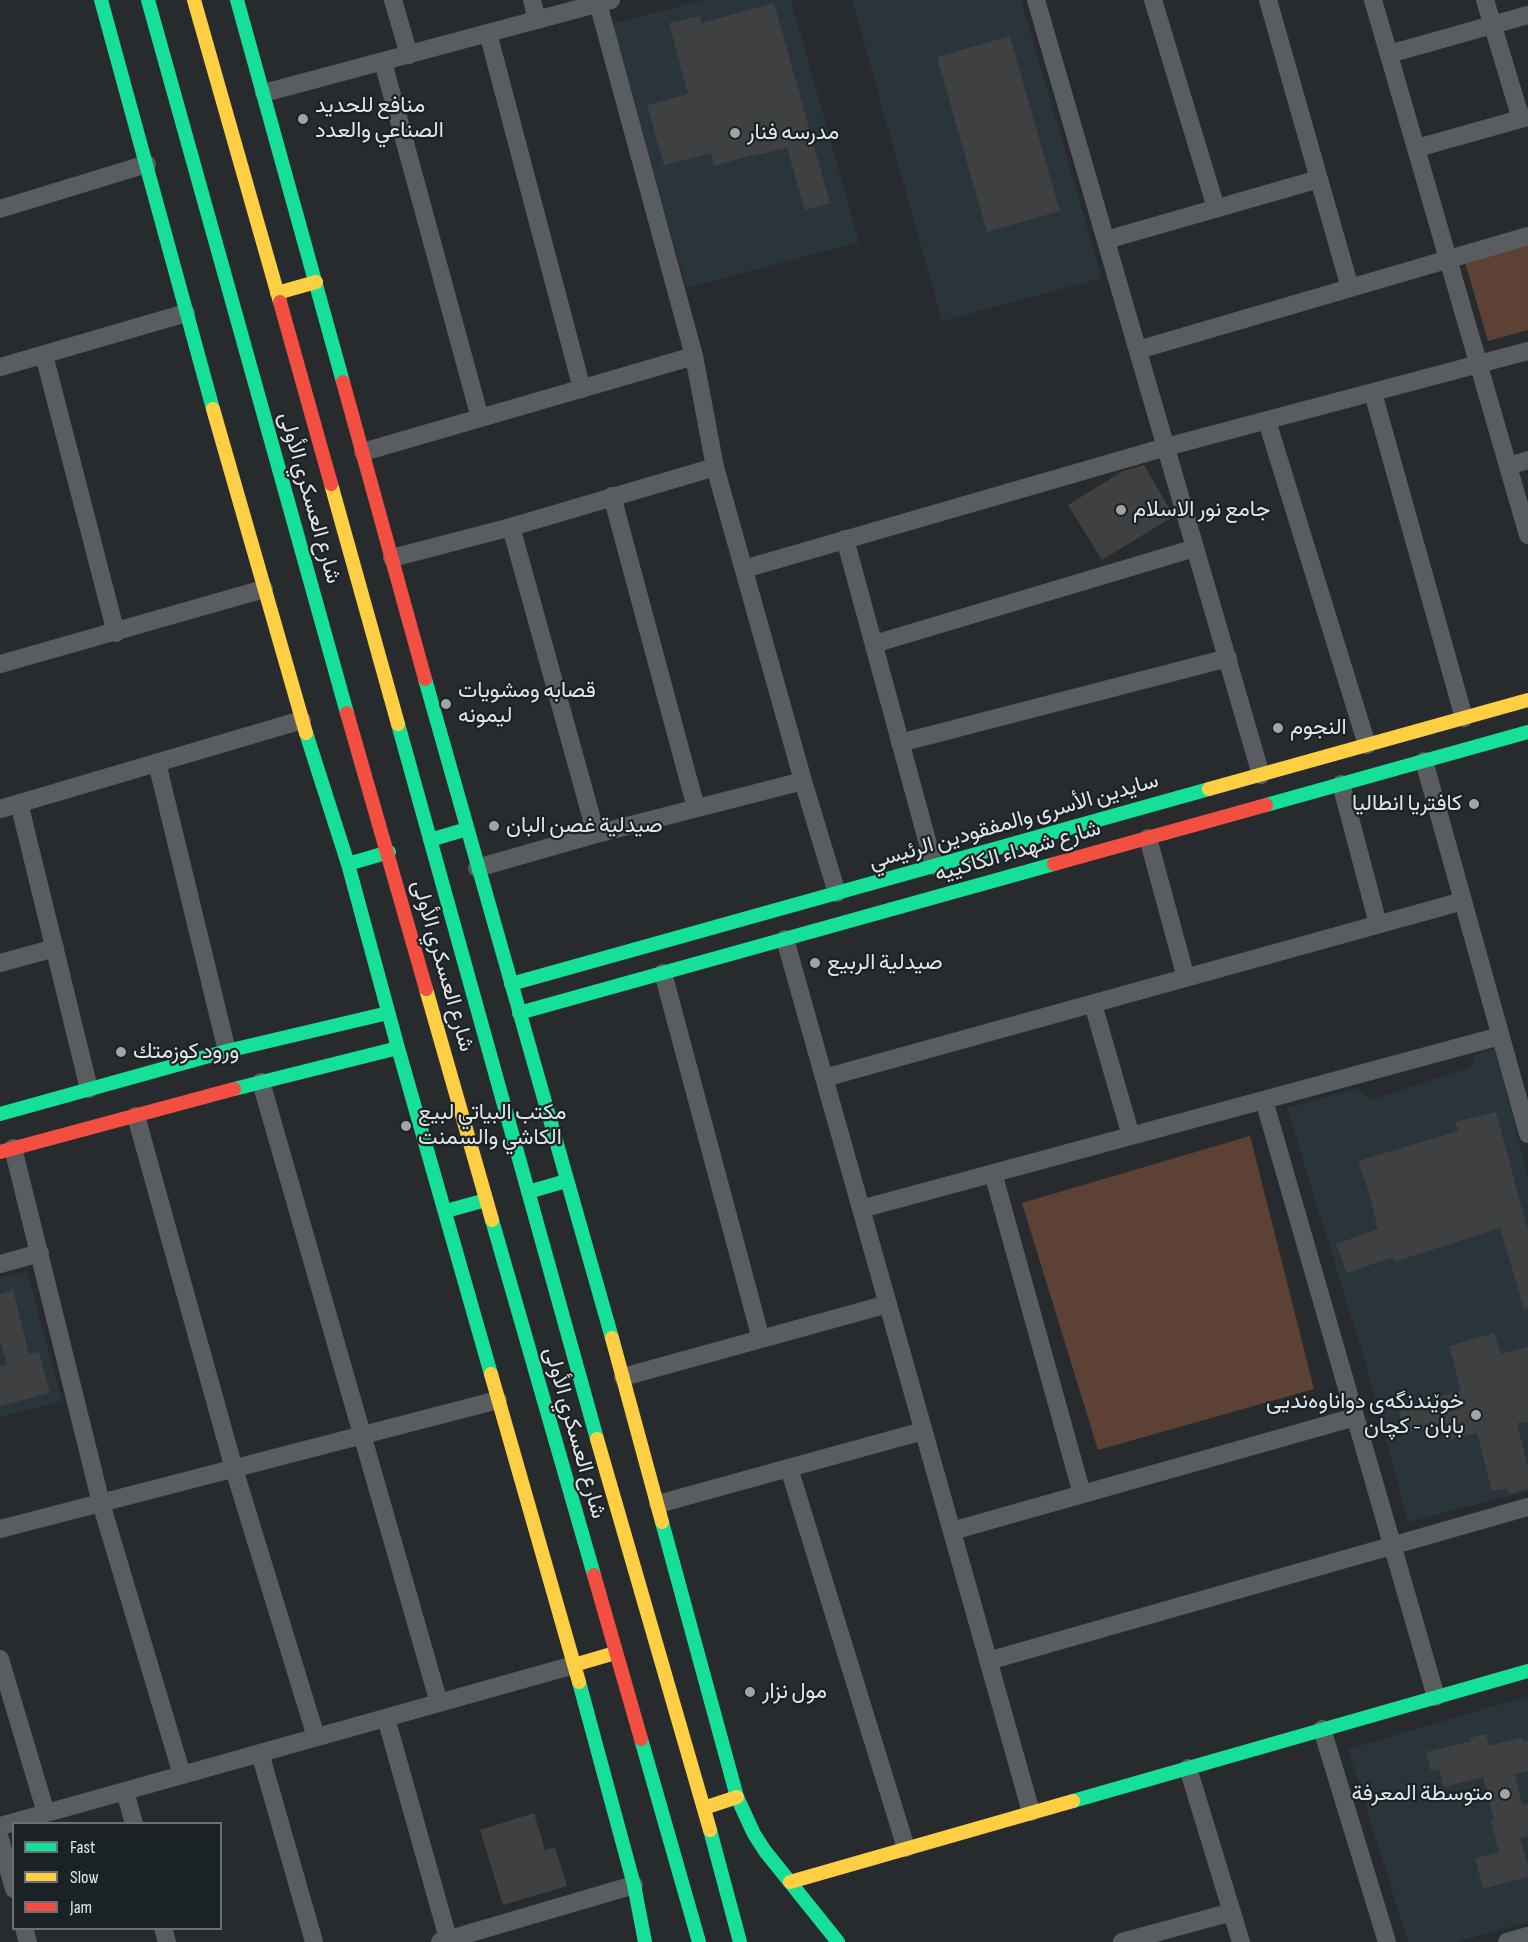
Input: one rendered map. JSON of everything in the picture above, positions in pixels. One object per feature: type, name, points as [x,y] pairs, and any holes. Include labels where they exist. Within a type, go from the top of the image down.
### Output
[{"type":"main road","points":[[101,0],[264,589],[348,864],[398,1048],[574,1665],[634,1885],[645,1942]]},
{"type":"main road","name":"شارع العسكري الأولى","points":[[148,0],[309,579],[388,852],[436,1000],[486,1200],[699,1942]]},
{"type":"main road","name":"شارع العسكري الأولى","points":[[194,0],[430,840],[466,992],[528,1192],[704,1808],[740,1942]]},
{"type":"main road","points":[[237,0],[477,868],[623,1377],[737,1797],[754,1834],[765,1851],[838,1942]]},
{"type":"main road","points":[[277,293],[316,282]]},
{"type":"main road","name":"سايدين الأسرى والمفقودين الرئيسي","points":[[511,984],[1528,700]]},
{"type":"main road","name":"شارع شهداء الكاكييه","points":[[519,1013],[1528,732]]},
{"type":"main road","points":[[430,840],[467,829]]},
{"type":"main road","points":[[348,864],[388,852]]},
{"type":"main road","points":[[0,1114],[227,1051],[286,1042],[388,1012]]},
{"type":"main road","points":[[7,1150],[261,1082],[292,1069],[398,1048]]},
{"type":"main road","points":[[528,1192],[566,1181]]},
{"type":"main road","points":[[446,1211],[486,1200]]},
{"type":"main road","points":[[574,1665],[615,1653]]},
{"type":"main road","points":[[790,1882],[1528,1671]]},
{"type":"main road","points":[[704,1808],[737,1797]]},
{"type":"street","points":[[393,0],[409,55]]},
{"type":"street","points":[[532,0],[537,20]]},
{"type":"street","points":[[1036,0],[1261,775]]},
{"type":"street","points":[[1153,0],[1216,208]]},
{"type":"street","points":[[1268,0],[1350,288]]},
{"type":"street","points":[[1373,0],[1528,534]]},
{"type":"street","points":[[1417,148],[1524,118],[1485,0]]},
{"type":"street","points":[[264,93],[604,2],[694,356],[716,467],[803,782],[837,893]]},
{"type":"street","points":[[1389,54],[1528,15]]},
{"type":"street","points":[[488,33],[582,388]]},
{"type":"street","points":[[383,62],[480,418]]},
{"type":"street","points":[[0,209],[147,164]]},
{"type":"street","points":[[1106,240],[1319,178]]},
{"type":"street","points":[[1138,350],[1528,236]]},
{"type":"street","points":[[0,367],[186,313]]},
{"type":"street","points":[[744,569],[1166,447],[1528,351]]},
{"type":"street","points":[[44,355],[116,633]]},
{"type":"street","points":[[363,452],[694,356]]},
{"type":"street","points":[[1373,393],[1464,718]]},
{"type":"street","points":[[1267,421],[1367,745]]},
{"type":"street","points":[[1508,466],[1528,460]]},
{"type":"street","points":[[392,558],[716,467]]},
{"type":"street","points":[[612,496],[696,808]]},
{"type":"street","points":[[511,526],[596,834]]},
{"type":"street","points":[[845,539],[934,866]]},
{"type":"street","points":[[874,644],[1196,548]]},
{"type":"street","points":[[0,664],[116,633],[264,589]]},
{"type":"street","points":[[900,743],[1228,658]]},
{"type":"street","points":[[0,809],[303,720]]},
{"type":"street","points":[[1424,761],[1528,1134]]},
{"type":"street","points":[[157,763],[227,1051]]},
{"type":"street","points":[[477,868],[596,834],[803,782]]},
{"type":"street","points":[[1341,784],[1378,924]]},
{"type":"street","points":[[19,803],[89,1089]]},
{"type":"street","points":[[1148,838],[1186,978]]},
{"type":"street","points":[[824,1078],[1463,901]]},
{"type":"street","points":[[785,939],[1030,1812]]},
{"type":"street","points":[[0,963],[54,948]]},
{"type":"street","points":[[663,973],[761,1339]]},
{"type":"street","points":[[1093,1004],[1131,1136]]},
{"type":"street","points":[[861,1209],[1500,1036]]},
{"type":"street","points":[[261,1082],[439,1703]]},
{"type":"street","points":[[1264,1100],[1436,1697]]},
{"type":"street","points":[[136,1116],[234,1469],[316,1737]]},
{"type":"street","points":[[7,1150],[40,1253],[101,1503],[182,1775]]},
{"type":"street","points":[[993,1173],[1082,1494]]},
{"type":"street","points":[[0,1264],[40,1253]]},
{"type":"street","points":[[623,1377],[888,1304]]},
{"type":"street","points":[[0,1529],[498,1400]]},
{"type":"street","points":[[952,1531],[1355,1417]]},
{"type":"street","points":[[658,1504],[923,1431]]},
{"type":"street","points":[[789,1468],[906,1848]]},
{"type":"street","points":[[988,1661],[1528,1507]]},
{"type":"street","points":[[0,1659],[46,1813]]},
{"type":"street","points":[[14,1822],[574,1665]]},
{"type":"street","points":[[386,1718],[446,1941],[634,1885]]},
{"type":"street","points":[[1322,1729],[1387,1942]]},
{"type":"street","points":[[260,1753],[314,1942]]},
{"type":"street","points":[[1188,1768],[1241,1942]]},
{"type":"street","points":[[125,1791],[133,1822]]},
{"type":"street","points":[[0,1839],[12,1881]]},
{"type":"street","points":[[1122,1942],[1232,1912]]},
{"type":"street","points":[[1507,1942],[1528,1936]]},
{"type":"shaded area","name":"مدرسه فنار","points":[[704,0],[791,0],[859,242],[687,288],[610,24]]},
{"type":"shaded area","points":[[852,0],[1021,0],[1102,278],[942,321]]},
{"type":"shaded area","points":[[1528,244],[1528,330],[1488,341],[1465,262]]},
{"type":"shaded area","points":[[1495,1048],[1528,1177],[1528,1491],[1408,1522],[1365,1362],[1287,1108],[1358,1088],[1370,1100],[1471,1067],[1474,1055]]},
{"type":"shaded area","points":[[1250,1136],[1314,1389],[1098,1450],[1022,1203]]},
{"type":"shaded area","points":[[27,1271],[62,1401],[0,1417],[0,1278]]},
{"type":"shaded area","points":[[1528,1696],[1528,1922],[1456,1942],[1408,1942],[1348,1749]]},
{"type":"building","points":[[774,3],[830,203],[805,210],[787,148],[714,166],[711,153],[664,165],[647,105],[688,94],[669,23],[700,16],[702,23]]},
{"type":"building","points":[[1010,36],[1060,211],[987,232],[937,57]]},
{"type":"building","name":"جامع نور الاسلام","points":[[1144,465],[1174,516],[1102,560],[1068,505],[1123,471]]},
{"type":"building","points":[[1496,1112],[1528,1231],[1528,1308],[1524,1309],[1500,1228],[1394,1262],[1393,1257],[1347,1273],[1336,1244],[1378,1229],[1358,1161],[1458,1131],[1455,1122]]},
{"type":"building","points":[[13,1290],[29,1354],[39,1352],[50,1393],[0,1406],[0,1366],[7,1365],[0,1340],[0,1294]]},
{"type":"building","name":"خوێندنگەی دواناوەندیی بابان - کچان","points":[[1494,1333],[1501,1354],[1528,1347],[1528,1422],[1517,1423],[1528,1467],[1528,1489],[1509,1494],[1507,1488],[1492,1491],[1477,1433],[1444,1441],[1440,1426],[1404,1433],[1399,1411],[1435,1404],[1433,1398],[1461,1391],[1449,1346]]},
{"type":"building","name":"متوسطة المعرفة","points":[[1486,1734],[1489,1746],[1522,1737],[1523,1741],[1528,1740],[1528,1771],[1515,1774],[1522,1804],[1528,1803],[1528,1836],[1520,1838],[1528,1866],[1528,1877],[1483,1889],[1475,1858],[1499,1852],[1491,1820],[1494,1819],[1483,1777],[1444,1787],[1439,1769],[1431,1771],[1426,1752],[1471,1741],[1470,1738]]},
{"type":"building","points":[[534,1813],[545,1850],[555,1847],[567,1886],[503,1905],[480,1830]]},
{"type":"traffic: fast","points":[[101,0],[213,409]]},
{"type":"traffic: fast","points":[[148,0],[347,713]]},
{"type":"traffic: fast","points":[[237,0],[343,382]]},
{"type":"traffic: fast","points":[[425,679],[612,1338]]},
{"type":"traffic: fast","points":[[398,724],[597,1439]]},
{"type":"traffic: fast","points":[[1266,805],[1528,732]]},
{"type":"traffic: fast","points":[[306,733],[348,864],[491,1374]]},
{"type":"traffic: fast","points":[[511,984],[1209,789]]},
{"type":"traffic: fast","points":[[430,840],[467,829]]},
{"type":"traffic: fast","points":[[348,864],[389,852]]},
{"type":"traffic: fast","points":[[519,1013],[1054,864]]},
{"type":"traffic: fast","points":[[0,1114],[227,1051],[388,1013]]},
{"type":"traffic: fast","points":[[234,1089],[398,1048]]},
{"type":"traffic: fast","points":[[528,1192],[566,1181]]},
{"type":"traffic: fast","points":[[446,1211],[486,1200]]},
{"type":"traffic: fast","points":[[492,1220],[594,1575]]},
{"type":"traffic: fast","points":[[662,1522],[737,1797],[754,1834],[765,1851],[838,1942]]},
{"type":"traffic: fast","points":[[1073,1801],[1528,1671]]},
{"type":"traffic: fast","points":[[579,1682],[634,1885],[645,1942]]},
{"type":"traffic: fast","points":[[641,1739],[699,1942]]},
{"type":"traffic: fast","points":[[710,1830],[740,1942]]},
{"type":"traffic: slow","points":[[194,0],[280,302]]},
{"type":"traffic: slow","points":[[277,293],[316,282]]},
{"type":"traffic: slow","points":[[213,409],[306,733]]},
{"type":"traffic: slow","points":[[331,484],[398,724]]},
{"type":"traffic: slow","points":[[1209,789],[1528,700]]},
{"type":"traffic: slow","points":[[426,989],[492,1220]]},
{"type":"traffic: slow","points":[[612,1338],[662,1522]]},
{"type":"traffic: slow","points":[[491,1374],[579,1682]]},
{"type":"traffic: slow","points":[[597,1439],[710,1830]]},
{"type":"traffic: slow","points":[[574,1665],[615,1653]]},
{"type":"traffic: slow","points":[[704,1808],[737,1797]]},
{"type":"traffic: slow","points":[[790,1882],[1073,1801]]},
{"type":"traffic: jam","points":[[280,302],[331,484]]},
{"type":"traffic: jam","points":[[343,382],[425,679]]},
{"type":"traffic: jam","points":[[347,713],[426,989]]},
{"type":"traffic: jam","points":[[1054,864],[1266,805]]},
{"type":"traffic: jam","points":[[0,1152],[234,1089]]},
{"type":"traffic: jam","points":[[594,1575],[641,1739]]},
{"type":"place","name":"منافع للحديد الصناعي والعدد","points":[[303,119]]},
{"type":"place","name":"مدرسه فنار","points":[[735,133]]},
{"type":"place","name":"جامع نور الاسلام","points":[[1121,510]]},
{"type":"place","name":"قصابه ومشويات ليمونه","points":[[446,704]]},
{"type":"place","name":"النجوم","points":[[1278,728]]},
{"type":"place","name":"كافتريا انطاليا","points":[[1474,804]]},
{"type":"place","name":"صيدلية غصن البان","points":[[494,826]]},
{"type":"place","name":"صيدلية الربيع","points":[[815,963]]},
{"type":"place","name":"ورود كوزمتك","points":[[121,1052]]},
{"type":"place","name":"مكتب البياتي لبيع الكاشي والسمنت","points":[[406,1126]]},
{"type":"place","name":"خوێندنگەی دواناوەندیی بابان - کچان","points":[[1476,1415]]},
{"type":"place","name":"مول نزار","points":[[750,1692]]},
{"type":"place","name":"متوسطة المعرفة","points":[[1505,1794]]}]
